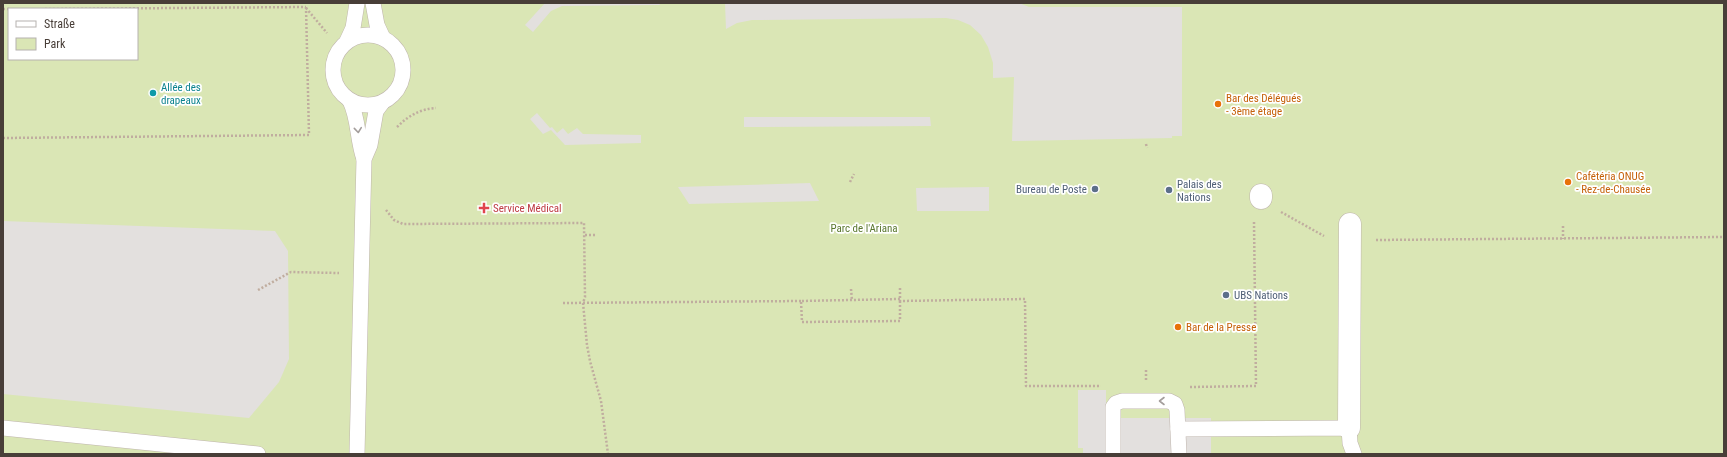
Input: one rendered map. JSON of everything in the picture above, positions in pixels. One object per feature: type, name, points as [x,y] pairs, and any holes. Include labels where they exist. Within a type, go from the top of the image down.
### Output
[{"type":"street","points":[[1349,428],[1350,224]]},
{"type":"lane","points":[[358,3],[353,28],[334,57],[332,67],[333,77],[336,87],[342,95],[350,101],[365,106],[382,103]]},
{"type":"lane","points":[[373,3],[377,25],[383,38]]},
{"type":"lane","points":[[343,45],[364,35],[383,38],[392,44],[398,52],[402,62],[403,72],[397,91],[382,103],[376,111],[370,145],[364,159],[357,454]]},
{"type":"lane","points":[[350,101],[355,114],[359,146],[364,159]]},
{"type":"lane","points":[[1113,454],[1113,407],[1116,403],[1122,401],[1169,401],[1174,404],[1177,410],[1179,454]]},
{"type":"lane","points":[[3,428],[258,454]]},
{"type":"lane","points":[[1178,429],[1349,428],[1350,443],[1354,454]]},
{"type":"path","points":[[3,138],[309,135],[306,7]]},
{"type":"path","points":[[138,8],[306,7],[343,45]]},
{"type":"path","points":[[394,130],[406,118],[417,112],[436,108]]},
{"type":"path","points":[[850,182],[854,174]]},
{"type":"path","points":[[1183,387],[1256,386],[1259,202]]},
{"type":"path","points":[[385,208],[387,213],[394,220],[403,224],[584,223],[585,297],[582,303],[587,345],[601,401],[608,454]]},
{"type":"path","points":[[1563,226],[1564,239]]},
{"type":"path","points":[[585,235],[597,235]]},
{"type":"path","points":[[1418,240],[1724,237]]},
{"type":"path","points":[[258,290],[291,272],[340,272]]},
{"type":"path","points":[[801,301],[802,322],[900,320],[900,288]]},
{"type":"path","points":[[851,289],[852,300]]},
{"type":"path","points":[[563,303],[1025,299],[1026,386],[1109,386]]},
{"type":"green space","name":"Parc de l'Ariana","points":[[3,3],[1724,3],[1724,454],[3,454]]},
{"type":"shaded area","points":[[545,3],[659,3],[660,5],[562,6],[551,11],[533,32],[525,25]]},
{"type":"shaded area","points":[[725,3],[1019,3],[1029,7],[1182,7],[1182,136],[1172,136],[1172,138],[1012,141],[1014,77],[993,78],[993,63],[988,47],[981,35],[970,25],[958,20],[946,18],[752,20],[737,23],[726,29]]},
{"type":"shaded area","points":[[537,113],[550,128],[552,127],[557,133],[563,128],[568,134],[577,128],[583,134],[641,135],[641,143],[565,145],[551,130],[543,134],[530,119]]},
{"type":"shaded area","points":[[744,117],[930,117],[931,126],[744,127]]},
{"type":"shaded area","points":[[810,183],[819,201],[689,204],[678,187]]},
{"type":"shaded area","points":[[989,187],[989,211],[917,211],[916,188]]},
{"type":"shaded area","points":[[3,221],[275,231],[288,251],[289,359],[279,382],[249,418],[3,394]]},
{"type":"shaded area","points":[[1078,390],[1106,390],[1106,418],[1211,418],[1211,454],[1083,454],[1083,448],[1078,448]]},
{"type":"place","name":"Allée des drapeaux","points":[[153,93]]},
{"type":"place","name":"Bar des Délégués - 3ème étage","points":[[1218,104]]},
{"type":"place","name":"Cafétéria ONUG - Rez-de-Chausée","points":[[1568,182]]},
{"type":"place","name":"Bureau de Poste","points":[[1095,189]]},
{"type":"place","name":"Palais des Nations","points":[[1169,190]]},
{"type":"place","name":"Service Médical","points":[[484,208]]},
{"type":"place","name":"UBS Nations","points":[[1226,295]]},
{"type":"place","name":"Bar de la Presse","points":[[1178,327]]}]
